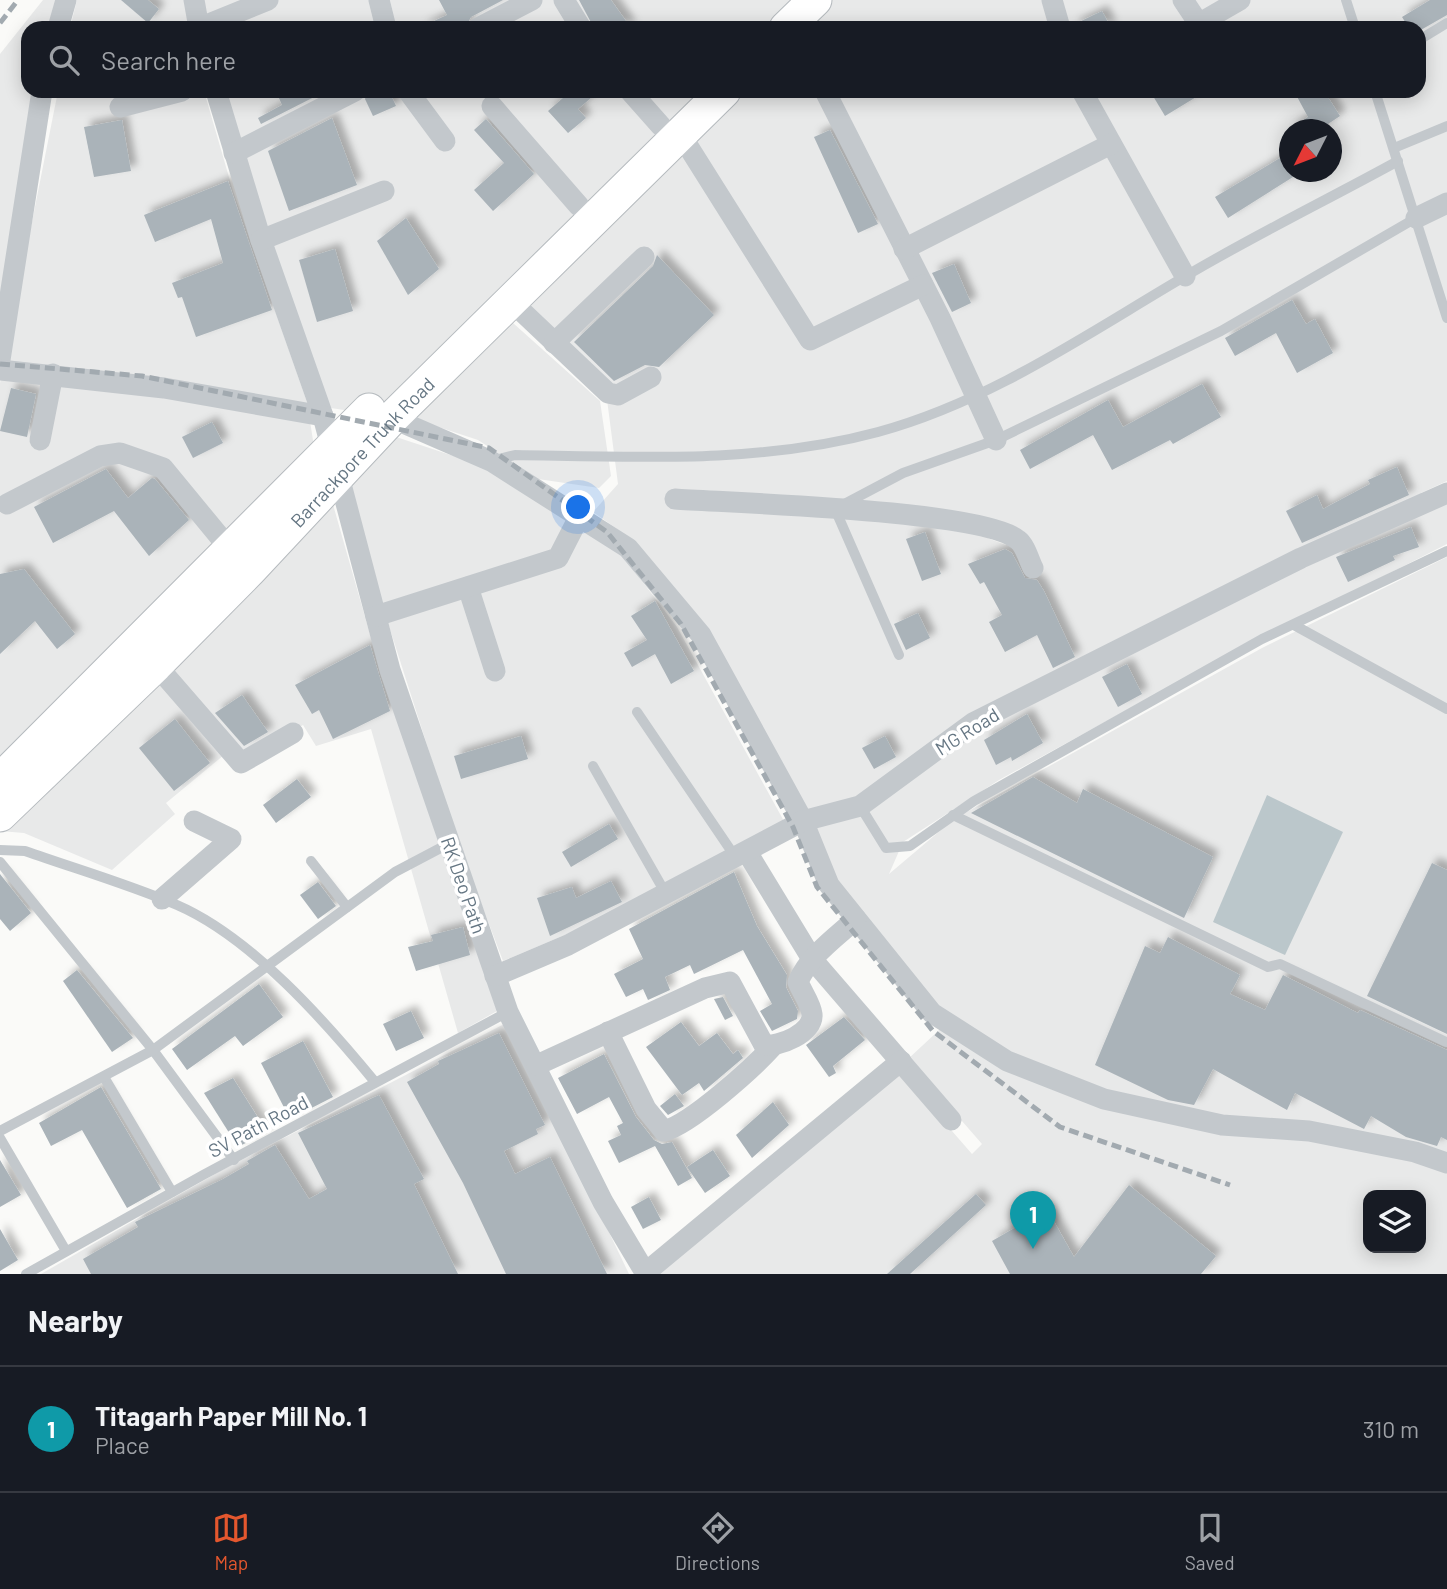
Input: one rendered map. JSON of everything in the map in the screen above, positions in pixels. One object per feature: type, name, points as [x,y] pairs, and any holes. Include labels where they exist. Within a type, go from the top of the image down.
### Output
[{"type":"main road","points":[[784,21],[815,0]]},
{"type":"main road","name":"Barrackpore Trunk Road","points":[[332,445],[392,418],[511,301],[671,131],[692,98]]},
{"type":"main road","name":"Barrackpore Trunk Road","points":[[0,815],[156,665],[332,445],[579,206],[715,98]]},
{"type":"main road","name":"Barrackpore Trunk Road","points":[[0,780],[240,561]]},
{"type":"street","points":[[60,21],[65,0]]},
{"type":"street","points":[[194,0],[198,21]]},
{"type":"street","points":[[216,21],[268,0]]},
{"type":"street","points":[[379,0],[384,21]]},
{"type":"street","points":[[492,21],[532,0]]},
{"type":"street","points":[[564,0],[577,21]]},
{"type":"street","points":[[1052,0],[1058,21]]},
{"type":"street","points":[[1183,0],[1194,21]]},
{"type":"street","points":[[1204,21],[1240,0]]},
{"type":"street","points":[[0,360],[41,98]]},
{"type":"street","points":[[120,107],[155,98]]},
{"type":"street","name":"RK Deo Path","points":[[217,98],[261,240],[332,445],[390,670],[508,1012],[537,1065],[603,1202],[646,1273]]},
{"type":"street","points":[[234,153],[341,98]]},
{"type":"street","points":[[413,98],[445,141]]},
{"type":"street","points":[[637,98],[671,131],[810,340],[923,285]]},
{"type":"street","points":[[828,98],[923,285],[996,440]]},
{"type":"street","points":[[1086,98],[1185,276]]},
{"type":"street","points":[[492,106],[579,206]]},
{"type":"street","points":[[904,249],[1111,144]]},
{"type":"street","points":[[261,240],[384,191]]},
{"type":"street","points":[[1416,218],[1447,203]]},
{"type":"street","points":[[554,343],[644,257]]},
{"type":"street","points":[[511,301],[599,386],[613,395],[651,377]]},
{"type":"street","points":[[0,370],[164,387],[332,445]]},
{"type":"street","points":[[40,440],[53,374]]},
{"type":"street","points":[[392,418],[491,461],[628,548],[701,635],[803,821],[829,885],[932,1013],[1007,1061],[1104,1100],[1222,1125],[1309,1131],[1416,1152],[1447,1163]]},
{"type":"street","points":[[7,504],[100,456],[120,453],[163,468],[240,561]]},
{"type":"street","name":"MG Road","points":[[495,976],[568,945],[803,821],[860,806],[973,723],[1301,558],[1447,493]]},
{"type":"street","points":[[675,499],[835,509],[979,523],[1018,540],[1033,568]]},
{"type":"street","points":[[376,616],[558,558],[579,517]]},
{"type":"street","points":[[468,587],[495,671]]},
{"type":"street","points":[[156,665],[241,763],[293,733]]},
{"type":"street","points":[[162,899],[231,839],[194,821]]},
{"type":"street","points":[[742,855],[812,959],[951,1120]]},
{"type":"street","points":[[608,1032],[646,1109],[664,1131],[681,1123],[755,1066],[773,1046],[806,1029],[812,1021],[812,1011],[798,982],[812,959],[856,919]]},
{"type":"street","points":[[537,1065],[705,988],[730,982],[757,1037],[764,1045],[773,1046]]},
{"type":"street","points":[[646,1273],[901,1061]]},
{"type":"lane","points":[[1346,0],[1353,21]]},
{"type":"lane","points":[[1426,36],[1447,23]]},
{"type":"lane","points":[[1377,98],[1447,318]]},
{"type":"lane","points":[[1394,148],[1447,126]]},
{"type":"lane","points":[[491,461],[515,454],[674,458],[787,450],[878,432],[976,397],[1098,330],[1185,276],[1398,162]]},
{"type":"lane","points":[[899,655],[835,509],[903,473],[996,440],[1221,331],[1416,218]]},
{"type":"lane","points":[[860,806],[886,848],[910,846],[953,816],[1070,747],[1294,625],[1447,551]]},
{"type":"lane","points":[[1294,625],[1447,709]]},
{"type":"lane","points":[[637,712],[742,855]]},
{"type":"lane","points":[[593,766],[666,894]]},
{"type":"lane","points":[[953,816],[1268,967],[1280,964],[1446,1042]]},
{"type":"lane","points":[[0,1131],[153,1050],[395,872],[450,843]]},
{"type":"lane","points":[[0,850],[25,851],[162,899],[179,906],[237,942],[311,1006],[375,1083]]},
{"type":"lane","points":[[311,860],[347,908]]},
{"type":"lane","points":[[0,862],[153,1050],[234,1160]]},
{"type":"lane","name":"SV Path Road","points":[[26,1274],[43,1270],[66,1251],[172,1192],[508,1012]]},
{"type":"lane","points":[[104,1077],[172,1192]]},
{"type":"lane","points":[[0,1138],[66,1251]]},
{"type":"shaded area","points":[[43,0],[60,0],[54,21],[26,21]]},
{"type":"shaded area","points":[[77,0],[185,0],[188,21],[72,21]]},
{"type":"shaded area","points":[[202,0],[558,0],[568,21],[206,21]]},
{"type":"shaded area","points":[[570,0],[800,0],[778,21],[581,21]]},
{"type":"shaded area","points":[[825,0],[1447,0],[1447,481],[1421,493],[1427,508],[1447,500],[1447,544],[1209,665],[999,780],[903,842],[889,874],[954,819],[1262,648],[1447,557],[1447,1274],[657,1274],[899,1070],[972,1154],[982,1144],[908,1059],[952,1018],[934,1006],[833,883],[637,543],[593,512],[618,484],[606,392],[515,305],[727,98],[1426,98],[1426,21],[804,21]],"holes":[[[964,529],[1025,535],[1006,545]]]},
{"type":"shaded area","points":[[21,28],[21,98],[37,98],[0,295],[0,54]]},
{"type":"shaded area","points":[[57,98],[206,98],[233,191],[307,402],[317,466],[0,787],[0,383]]},
{"type":"shaded area","points":[[226,98],[627,98],[663,135],[570,220],[371,414],[324,407]]},
{"type":"shaded area","points":[[644,98],[699,98],[670,125]]},
{"type":"shaded area","points":[[502,313],[600,401],[611,476],[599,488],[538,479],[478,440],[402,415]]},
{"type":"shaded area","points":[[381,432],[493,469],[616,547],[677,627],[785,823],[614,914],[503,961],[458,842],[340,473]]},
{"type":"shaded area","points":[[328,487],[377,659],[497,1011],[458,1033],[371,729],[316,746],[303,725],[243,761],[224,755],[166,803],[175,814],[112,870],[24,833],[0,831]]},
{"type":"shaded area","points":[[1267,795],[1343,832],[1285,955],[1213,922]]},
{"type":"shaded area","points":[[508,1022],[629,1274],[41,1274],[222,1170]]},
{"type":"building","points":[[121,0],[148,0],[159,9],[150,21],[146,21]]},
{"type":"building","points":[[439,0],[503,0],[471,17],[469,21],[434,21],[447,15]]},
{"type":"building","points":[[579,0],[611,0],[626,21],[590,21]]},
{"type":"building","points":[[1430,0],[1447,0],[1447,15],[1426,27],[1426,21],[1405,21],[1402,17]]},
{"type":"building","points":[[1102,11],[1107,21],[1081,21]]},
{"type":"building","points":[[279,98],[312,98],[261,124],[258,118],[282,105]]},
{"type":"building","points":[[392,98],[396,106],[373,116],[365,99]]},
{"type":"building","points":[[563,98],[591,98],[578,109],[586,118],[568,133],[548,111]]},
{"type":"building","points":[[1154,98],[1195,98],[1165,116]]},
{"type":"building","points":[[1298,98],[1328,98],[1340,116],[1336,119],[1305,119],[1308,117]]},
{"type":"building","points":[[332,118],[357,185],[289,211],[268,151]]},
{"type":"building","points":[[486,119],[534,174],[493,211],[474,190],[504,163],[474,130]]},
{"type":"building","points":[[122,120],[131,171],[94,177],[84,127]]},
{"type":"building","points":[[830,130],[878,224],[858,233],[814,137]]},
{"type":"building","points":[[1279,159],[1279,182],[1285,182],[1228,218],[1215,197]]},
{"type":"building","points":[[228,181],[272,310],[196,337],[182,297],[178,298],[172,283],[223,263],[211,219],[155,242],[144,215]]},
{"type":"building","points":[[406,218],[439,269],[408,295],[377,241]]},
{"type":"building","points":[[335,249],[353,311],[317,322],[299,260]]},
{"type":"building","points":[[657,255],[714,315],[659,367],[645,365],[614,381],[574,342],[653,266]]},
{"type":"building","points":[[954,264],[971,303],[952,312],[932,273]]},
{"type":"building","points":[[1292,300],[1306,324],[1315,319],[1333,353],[1297,373],[1276,333],[1235,356],[1225,338]]},
{"type":"building","points":[[1202,384],[1221,417],[1173,444],[1170,440],[1112,470],[1093,435],[1030,469],[1020,450],[1108,400],[1123,427]]},
{"type":"building","points":[[11,388],[36,394],[27,437],[0,431]]},
{"type":"building","points":[[212,422],[223,443],[193,458],[182,437]]},
{"type":"building","points":[[1397,467],[1409,495],[1302,543],[1286,511],[1317,495],[1323,509],[1370,484],[1368,480]]},
{"type":"building","points":[[106,469],[128,498],[152,478],[155,479],[189,520],[149,556],[114,511],[53,543],[34,507]]},
{"type":"building","points":[[1411,527],[1419,547],[1393,556],[1395,560],[1348,582],[1336,557]]},
{"type":"building","points":[[925,532],[941,574],[922,581],[906,539]]},
{"type":"building","points":[[1005,549],[1012,553],[1025,578],[1037,580],[1075,657],[1053,668],[1037,635],[1005,652],[989,622],[1002,615],[984,582],[980,584],[968,564]]},
{"type":"building","points":[[24,569],[75,634],[57,649],[35,621],[0,654],[0,574]]},
{"type":"building","points":[[655,601],[694,671],[671,684],[655,654],[632,667],[624,653],[647,640],[631,616]]},
{"type":"building","points":[[918,613],[930,638],[906,650],[894,624]]},
{"type":"building","points":[[370,645],[390,711],[333,739],[319,710],[312,714],[295,685]]},
{"type":"building","points":[[1127,664],[1142,694],[1118,707],[1102,677]]},
{"type":"building","points":[[242,695],[268,732],[244,746],[215,713]]},
{"type":"building","points":[[1027,714],[1043,743],[1012,761],[1011,757],[996,765],[984,740]]},
{"type":"building","points":[[175,719],[210,763],[174,791],[139,748]]},
{"type":"building","points":[[521,736],[528,759],[461,779],[454,756]]},
{"type":"building","points":[[885,736],[896,757],[874,769],[862,748]]},
{"type":"building","points":[[1033,777],[1077,803],[1083,789],[1213,857],[1184,918],[971,813]]},
{"type":"building","points":[[297,779],[311,797],[276,823],[263,805]]},
{"type":"building","points":[[609,824],[618,839],[571,867],[562,852]]},
{"type":"building","points":[[1432,863],[1447,870],[1447,1034],[1367,996]]},
{"type":"building","points":[[734,872],[757,926],[787,975],[786,987],[798,1011],[797,1019],[772,1031],[760,1011],[772,1004],[743,950],[694,974],[690,965],[665,977],[670,990],[648,1000],[643,989],[626,997],[614,974],[643,959],[629,929]]},
{"type":"building","points":[[0,874],[31,913],[10,931],[0,919]]},
{"type":"building","points":[[611,881],[622,902],[550,936],[537,898],[572,887],[576,898]]},
{"type":"building","points":[[318,882],[336,906],[318,919],[300,895]]},
{"type":"building","points":[[463,927],[470,955],[416,971],[408,947],[433,941],[431,935]]},
{"type":"building","points":[[1168,937],[1240,975],[1230,994],[1265,1010],[1283,975],[1358,1013],[1360,1010],[1447,1050],[1447,1140],[1441,1137],[1437,1146],[1406,1137],[1371,1116],[1364,1129],[1295,1093],[1287,1110],[1213,1069],[1194,1105],[1168,1100],[1095,1065],[1145,946],[1160,953]]},
{"type":"building","points":[[77,970],[133,1038],[112,1052],[63,981]]},
{"type":"building","points":[[259,984],[283,1017],[243,1046],[235,1036],[187,1070],[172,1049]]},
{"type":"building","points":[[723,997],[733,1016],[725,1020],[714,999]]},
{"type":"building","points":[[411,1011],[424,1038],[396,1051],[383,1024]]},
{"type":"building","points":[[844,1017],[865,1040],[833,1066],[836,1073],[829,1077],[806,1045]]},
{"type":"building","points":[[681,1022],[699,1046],[717,1033],[733,1054],[738,1050],[743,1058],[704,1091],[699,1083],[682,1095],[646,1047]]},
{"type":"building","points":[[499,1033],[545,1125],[536,1129],[538,1134],[504,1151],[515,1174],[550,1157],[607,1274],[506,1274],[463,1183],[407,1082],[439,1064],[438,1061]]},
{"type":"building","points":[[303,1041],[333,1097],[290,1119],[261,1063]]},
{"type":"building","points":[[604,1054],[636,1117],[654,1140],[662,1144],[672,1142],[692,1178],[678,1186],[655,1146],[619,1163],[608,1141],[621,1135],[617,1126],[623,1123],[609,1097],[577,1114],[558,1078]]},
{"type":"building","points":[[233,1078],[267,1132],[238,1147],[204,1093]]},
{"type":"building","points":[[101,1087],[161,1189],[127,1208],[82,1130],[51,1146],[39,1123]]},
{"type":"building","points":[[675,1094],[684,1106],[668,1115],[660,1106]]},
{"type":"building","points":[[379,1095],[424,1179],[414,1184],[458,1274],[91,1274],[83,1259],[138,1227],[135,1222],[223,1179],[275,1145],[309,1199],[327,1189],[298,1133]]},
{"type":"building","points":[[773,1102],[789,1125],[752,1158],[736,1135]]},
{"type":"building","points":[[713,1150],[730,1176],[705,1193],[687,1167]]},
{"type":"building","points":[[0,1160],[21,1195],[0,1207]]},
{"type":"building","points":[[1129,1185],[1216,1256],[1201,1274],[1010,1274],[992,1241],[1047,1209],[1074,1257]]},
{"type":"building","points":[[976,1194],[986,1205],[910,1274],[887,1274]]},
{"type":"building","points":[[649,1197],[661,1220],[643,1229],[631,1207]]},
{"type":"building","points":[[0,1229],[18,1260],[0,1271]]},
{"type":"railway","points":[[0,23],[18,0]]},
{"type":"railway","points":[[0,364],[142,376],[489,448],[607,532],[681,624],[793,827],[817,887],[933,1031],[1060,1127],[1230,1185]]},
{"type":"place","name":"Titagarh Paper Mill No. 1","points":[[1033,1249]]}]
